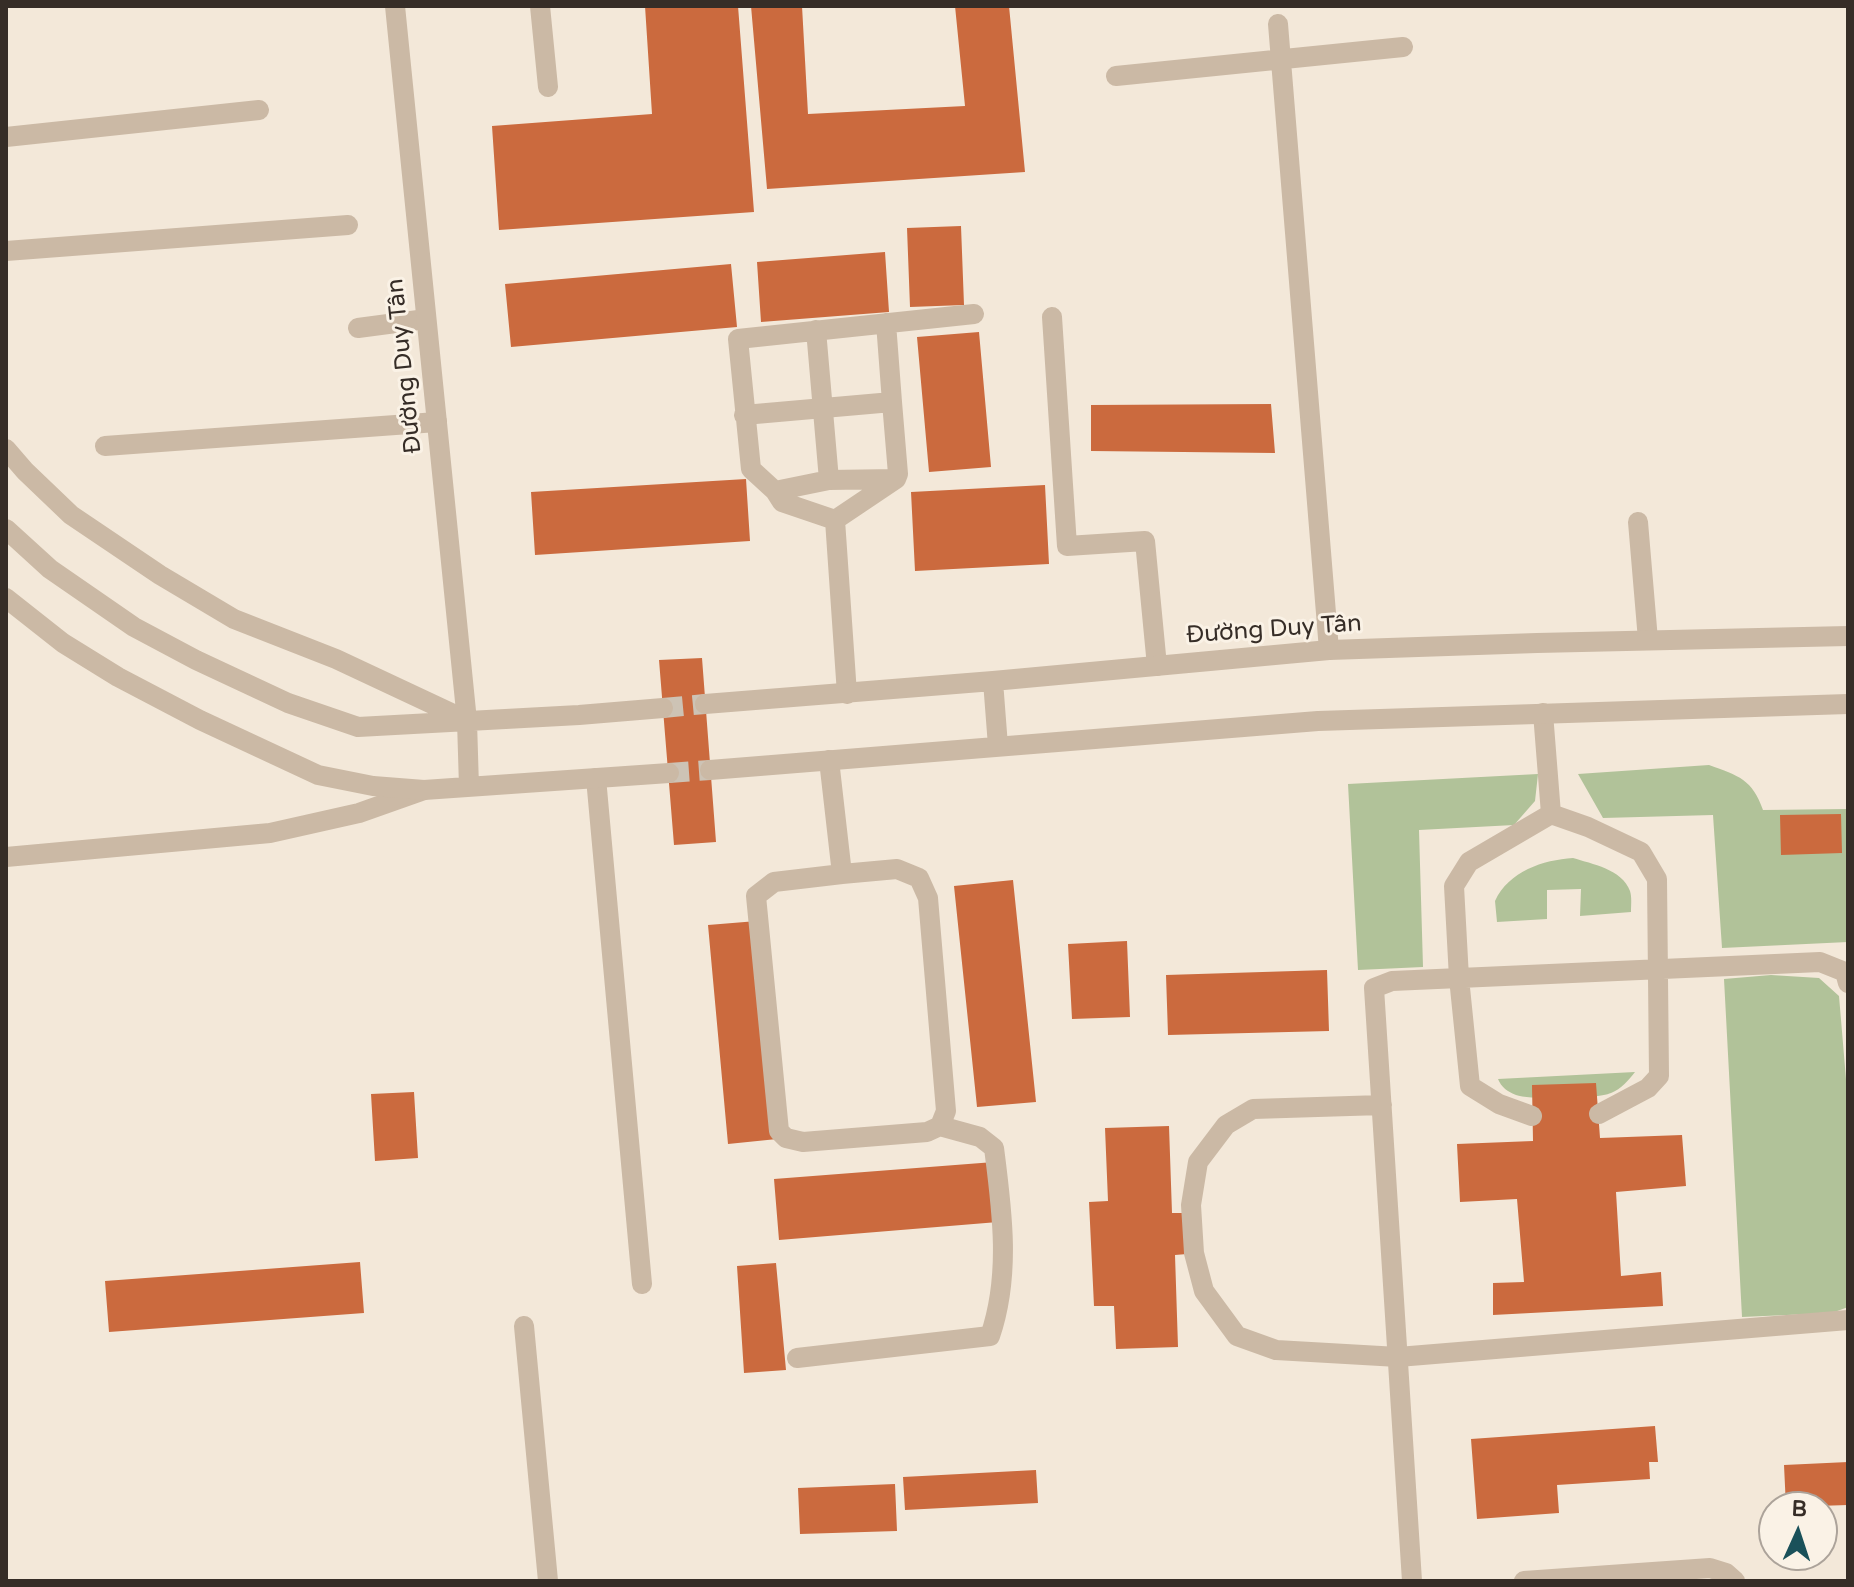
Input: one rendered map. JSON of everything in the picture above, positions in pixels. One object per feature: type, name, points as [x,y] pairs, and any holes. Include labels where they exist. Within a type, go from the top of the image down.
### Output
[{"type":"street","name":"Đường Duy Tân","points":[[395,6],[467,721],[469,787]]},
{"type":"street","points":[[540,6],[548,87]]},
{"type":"street","points":[[1278,24],[1329,650]]},
{"type":"street","points":[[1116,76],[1403,47]]},
{"type":"street","points":[[6,137],[259,110]]},
{"type":"street","points":[[6,251],[348,225]]},
{"type":"street","points":[[835,520],[782,502],[775,491],[751,469],[738,339],[974,314]]},
{"type":"street","points":[[1052,317],[1067,546],[1145,541],[1157,666]]},
{"type":"street","points":[[358,328],[426,319]]},
{"type":"street","points":[[835,520],[896,479],[898,474],[886,323]]},
{"type":"street","points":[[816,330],[829,480]]},
{"type":"street","points":[[744,415],[892,402]]},
{"type":"street","points":[[105,446],[437,422]]},
{"type":"street","points":[[6,449],[71,515],[160,575],[234,619],[336,659],[467,721]]},
{"type":"street","points":[[775,491],[829,480],[896,479]]},
{"type":"street","points":[[835,520],[847,694]]},
{"type":"street","points":[[1638,522],[1648,640]]},
{"type":"street","points":[[6,529],[50,569],[134,627],[196,660],[313,713],[358,727],[663,708]]},
{"type":"street","points":[[6,598],[63,643],[118,677],[200,720],[318,775],[373,786],[424,790],[669,773]]},
{"type":"street","name":"Đường Duy Tân","points":[[705,704],[1329,650],[1848,636]]},
{"type":"street","points":[[993,681],[998,746]]},
{"type":"street","points":[[710,770],[1318,721],[1848,704]]},
{"type":"street","points":[[1543,713],[1551,814]]},
{"type":"street","points":[[829,760],[842,874]]},
{"type":"street","points":[[596,778],[642,1284]]},
{"type":"street","points":[[6,857],[270,833],[359,813],[424,790]]},
{"type":"street","points":[[1532,1116],[1499,1104],[1470,1086],[1454,886],[1469,862],[1551,814],[1588,827],[1641,852],[1657,879],[1659,1076],[1648,1088],[1599,1114]]},
{"type":"street","points":[[797,1358],[990,1336],[998,1311],[1004,1231],[994,1148],[980,1137],[940,1126],[927,1132],[803,1142],[786,1138],[779,1131],[756,896],[774,882],[897,869],[919,878],[928,898],[946,1111],[940,1126]]},
{"type":"street","points":[[1412,1581],[1374,988],[1392,981],[1820,962],[1845,972],[1848,983]]},
{"type":"street","points":[[1382,1105],[1253,1109],[1226,1125],[1198,1162],[1191,1205],[1194,1253],[1204,1291],[1237,1336],[1276,1350],[1398,1357],[1848,1320]]},
{"type":"street","points":[[524,1326],[548,1581]]},
{"type":"street","points":[[1524,1581],[1710,1568],[1726,1573],[1735,1581]]},
{"type":"green space","points":[[1709,765],[1729,772],[1749,785],[1763,810],[1848,809],[1848,942],[1722,948],[1713,815],[1603,818],[1578,774]]},
{"type":"green space","points":[[1538,774],[1535,801],[1514,825],[1419,830],[1423,967],[1358,970],[1348,784]]},
{"type":"green space","points":[[1573,858],[1606,868],[1620,877],[1630,891],[1631,912],[1580,916],[1581,889],[1547,890],[1547,919],[1497,922],[1495,901],[1509,882],[1528,869],[1550,861]]},
{"type":"green space","points":[[1771,975],[1819,978],[1839,996],[1848,1103],[1848,1307],[1832,1313],[1742,1317],[1724,979]]},
{"type":"green space","points":[[1635,1072],[1611,1093],[1579,1098],[1516,1095],[1505,1089],[1498,1079]]},
{"type":"building","points":[[645,6],[738,6],[754,212],[499,230],[492,126],[652,114]]},
{"type":"building","points":[[751,6],[802,6],[808,114],[965,106],[955,6],[1009,6],[1025,172],[767,189]]},
{"type":"building","points":[[961,226],[964,305],[910,307],[907,228]]},
{"type":"building","points":[[885,252],[889,312],[761,322],[757,262]]},
{"type":"building","points":[[731,264],[737,327],[511,347],[505,284]]},
{"type":"building","points":[[979,332],[991,467],[929,472],[917,337]]},
{"type":"building","points":[[1271,404],[1275,453],[1091,451],[1091,405]]},
{"type":"building","points":[[746,479],[750,541],[535,555],[531,492]]},
{"type":"building","points":[[1045,485],[1049,564],[915,571],[911,492]]},
{"type":"building","points":[[702,658],[716,842],[674,845],[659,660]]},
{"type":"building","points":[[1841,814],[1842,853],[1781,855],[1780,815]]},
{"type":"building","points":[[1013,880],[1036,1102],[977,1107],[954,886]]},
{"type":"building","points":[[757,921],[777,1139],[728,1144],[708,925]]},
{"type":"building","points":[[1127,941],[1130,1017],[1072,1019],[1068,944]]},
{"type":"building","points":[[1327,970],[1329,1031],[1168,1035],[1166,975]]},
{"type":"building","points":[[1596,1083],[1600,1138],[1682,1135],[1686,1186],[1616,1192],[1621,1276],[1661,1272],[1663,1306],[1493,1315],[1493,1283],[1524,1282],[1517,1199],[1460,1202],[1457,1144],[1533,1141],[1532,1085]]},
{"type":"building","points":[[414,1092],[418,1158],[375,1161],[371,1094]]},
{"type":"building","points":[[1169,1126],[1172,1213],[1185,1213],[1187,1254],[1175,1255],[1178,1347],[1116,1349],[1114,1306],[1094,1306],[1089,1202],[1108,1201],[1105,1128]]},
{"type":"building","points":[[994,1162],[998,1222],[779,1240],[774,1179]]},
{"type":"building","points":[[360,1262],[364,1313],[109,1332],[105,1281]]},
{"type":"building","points":[[776,1263],[786,1370],[744,1373],[737,1266]]},
{"type":"building","points":[[1655,1426],[1658,1462],[1649,1462],[1650,1479],[1557,1485],[1559,1513],[1477,1519],[1471,1439]]},
{"type":"building","points":[[1848,1462],[1848,1505],[1838,1505],[1838,1491],[1785,1491],[1784,1465]]},
{"type":"building","points":[[1036,1470],[1038,1503],[905,1510],[903,1477]]},
{"type":"building","points":[[895,1484],[897,1531],[800,1534],[798,1488]]},
{"type":"tunnel","points":[[663,708],[705,704]]},
{"type":"tunnel","points":[[669,773],[710,770]]}]
